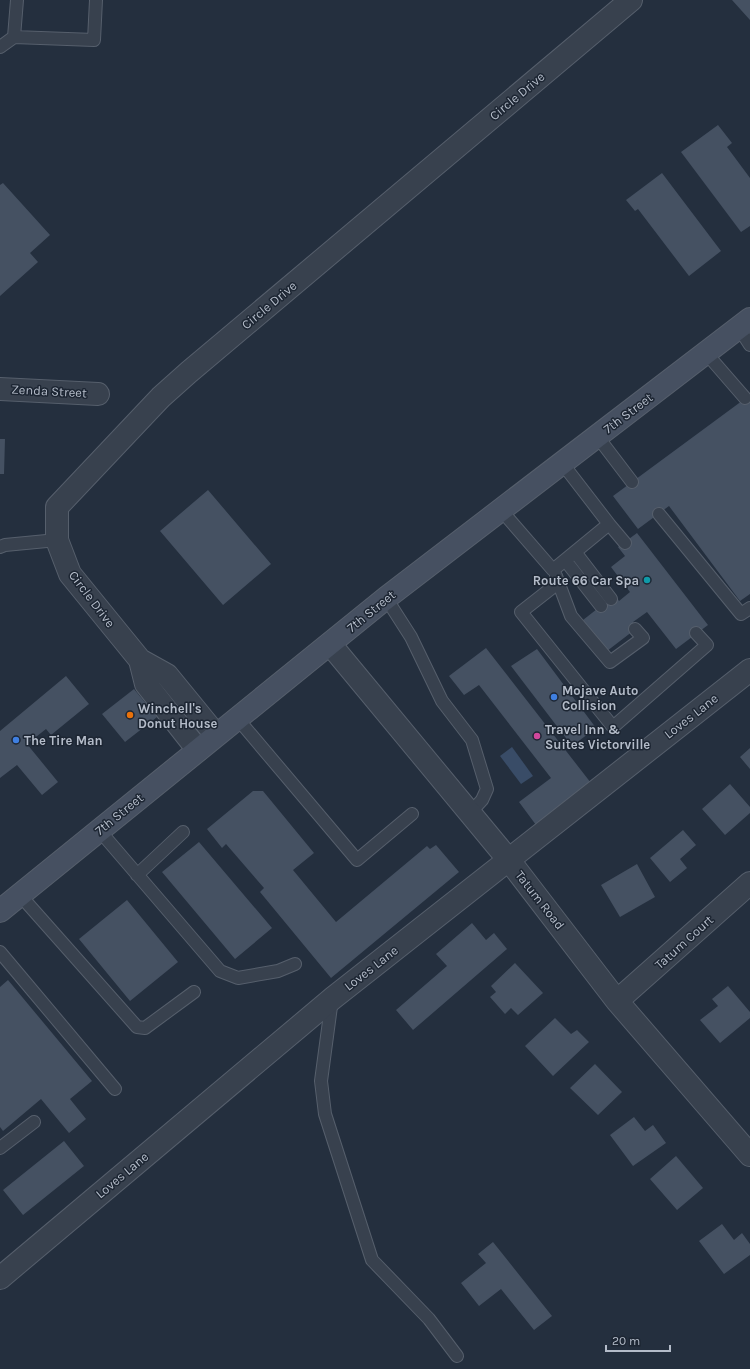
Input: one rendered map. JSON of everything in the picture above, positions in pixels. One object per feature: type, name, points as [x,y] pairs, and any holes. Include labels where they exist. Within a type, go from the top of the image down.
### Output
[{"type":"main road","name":"7th Street","points":[[0,911],[386,598],[706,353],[746,331]]},
{"type":"street","name":"Circle Drive","points":[[216,735],[167,675],[140,660],[70,574],[57,540],[57,507],[161,397],[632,0]]},
{"type":"street","name":"Zenda Street","points":[[0,389],[98,394]]},
{"type":"street","name":"Tatum Road","points":[[330,644],[469,814],[508,859],[617,1001],[750,1155]]},
{"type":"street","name":"Circle Drive","points":[[140,660],[146,684],[198,750]]},
{"type":"street","name":"Loves Lane","points":[[0,1278],[333,998],[750,670]]},
{"type":"street","name":"Tatum Court","points":[[617,1001],[750,883]]},
{"type":"lane","points":[[14,37],[17,0]]},
{"type":"lane","points":[[0,47],[14,37],[94,40],[96,0]]},
{"type":"lane","points":[[706,353],[745,398]]},
{"type":"lane","points":[[597,436],[632,482]]},
{"type":"lane","points":[[562,464],[625,543]]},
{"type":"lane","points":[[501,510],[553,570],[571,616],[610,662],[627,643],[643,638],[636,629]]},
{"type":"lane","points":[[659,514],[741,614],[750,608]]},
{"type":"lane","points":[[553,570],[609,524]]},
{"type":"lane","points":[[0,548],[5,545],[57,540]]},
{"type":"lane","points":[[575,552],[611,599]]},
{"type":"lane","points":[[565,560],[601,606]]},
{"type":"lane","points":[[558,582],[521,612],[612,727],[707,645],[696,633]]},
{"type":"lane","points":[[386,598],[411,638],[442,701],[472,740],[487,789],[482,800],[469,814]]},
{"type":"lane","points":[[238,718],[357,860],[412,814]]},
{"type":"lane","points":[[99,830],[220,971],[238,978],[278,971],[295,964]]},
{"type":"lane","points":[[137,875],[183,832]]},
{"type":"lane","points":[[20,895],[137,1027],[145,1028],[194,992]]},
{"type":"lane","points":[[0,952],[115,1089]]},
{"type":"lane","points":[[333,998],[321,1082],[325,1114],[372,1260],[429,1319],[457,1356]]},
{"type":"lane","points":[[0,1148],[34,1122]]},
{"type":"water","points":[[512,747],[533,776],[521,784],[500,756]]},
{"type":"building","points":[[732,0],[750,0],[750,20]]},
{"type":"building","points":[[718,125],[732,143],[727,147],[750,178],[750,226],[741,232],[681,152]]},
{"type":"building","points":[[662,173],[721,251],[689,276],[638,209],[635,211],[626,200]]},
{"type":"building","points":[[3,183],[50,235],[30,253],[38,262],[0,296],[0,185]]},
{"type":"building","points":[[750,395],[750,594],[740,601],[669,506],[638,529],[613,496]]},
{"type":"building","points":[[0,439],[5,439],[4,474],[0,474]]},
{"type":"building","points":[[208,490],[271,564],[223,605],[160,531]]},
{"type":"building","name":"Route 66 Car Spa","points":[[637,533],[708,625],[676,649],[647,612],[633,622],[637,628],[607,651],[583,620],[615,595],[619,601],[630,592],[611,567],[625,556],[618,547]]},
{"type":"building","name":"Travel Inn & Suites Victorville","points":[[486,648],[591,783],[536,825],[519,802],[551,778],[479,685],[464,695],[449,676]]},
{"type":"building","name":"Mojave Auto Collision","points":[[537,649],[596,728],[572,746],[511,666]]},
{"type":"building","name":"The Tire Man","points":[[66,676],[89,704],[51,735],[46,729],[27,744],[58,782],[42,795],[17,765],[0,778],[0,731]]},
{"type":"building","name":"Winchell's Donut House","points":[[134,689],[157,717],[125,742],[102,714]]},
{"type":"building","points":[[750,748],[750,769],[740,757]]},
{"type":"building","points":[[730,784],[750,807],[750,813],[725,835],[702,809]]},
{"type":"building","points":[[253,791],[263,791],[314,853],[293,870],[336,922],[427,846],[430,849],[436,845],[459,872],[331,978],[260,892],[264,888],[226,844],[222,848],[207,829]]},
{"type":"building","points":[[683,830],[696,845],[680,859],[687,868],[670,882],[650,858]]},
{"type":"building","points":[[199,842],[272,928],[235,959],[162,872]]},
{"type":"building","points":[[637,864],[655,897],[620,917],[601,885]]},
{"type":"building","points":[[127,900],[178,962],[130,1001],[79,939]]},
{"type":"building","points":[[472,923],[486,940],[494,933],[507,949],[413,1030],[396,1010],[447,966],[436,954]]},
{"type":"building","points":[[515,963],[543,993],[518,1015],[511,1008],[505,1014],[490,997],[496,992],[491,986]]},
{"type":"building","points":[[8,980],[92,1081],[70,1099],[86,1119],[69,1133],[41,1099],[3,1131],[0,1127],[0,987]]},
{"type":"building","points":[[728,986],[750,1012],[750,1018],[720,1043],[700,1020],[718,1006],[712,999]]},
{"type":"building","points":[[555,1018],[571,1034],[577,1030],[589,1042],[553,1076],[525,1046]]},
{"type":"building","points":[[595,1064],[622,1092],[598,1115],[570,1088]]},
{"type":"building","points":[[634,1117],[645,1131],[653,1125],[666,1143],[633,1166],[610,1135]]},
{"type":"building","points":[[64,1141],[84,1166],[23,1215],[3,1190]]},
{"type":"building","points":[[676,1156],[703,1188],[677,1210],[650,1179]]},
{"type":"building","points":[[722,1224],[734,1240],[742,1233],[750,1244],[750,1255],[724,1274],[699,1241]]},
{"type":"building","points":[[493,1242],[552,1316],[534,1330],[501,1289],[479,1306],[461,1283],[486,1263],[478,1254]]},
{"type":"place","name":"Route 66 Car Spa","points":[[647,580]]},
{"type":"place","name":"Mojave Auto Collision","points":[[554,697]]},
{"type":"place","name":"Winchell's Donut House","points":[[130,715]]},
{"type":"place","name":"Travel Inn & Suites Victorville","points":[[537,736]]},
{"type":"place","name":"The Tire Man","points":[[16,740]]}]
